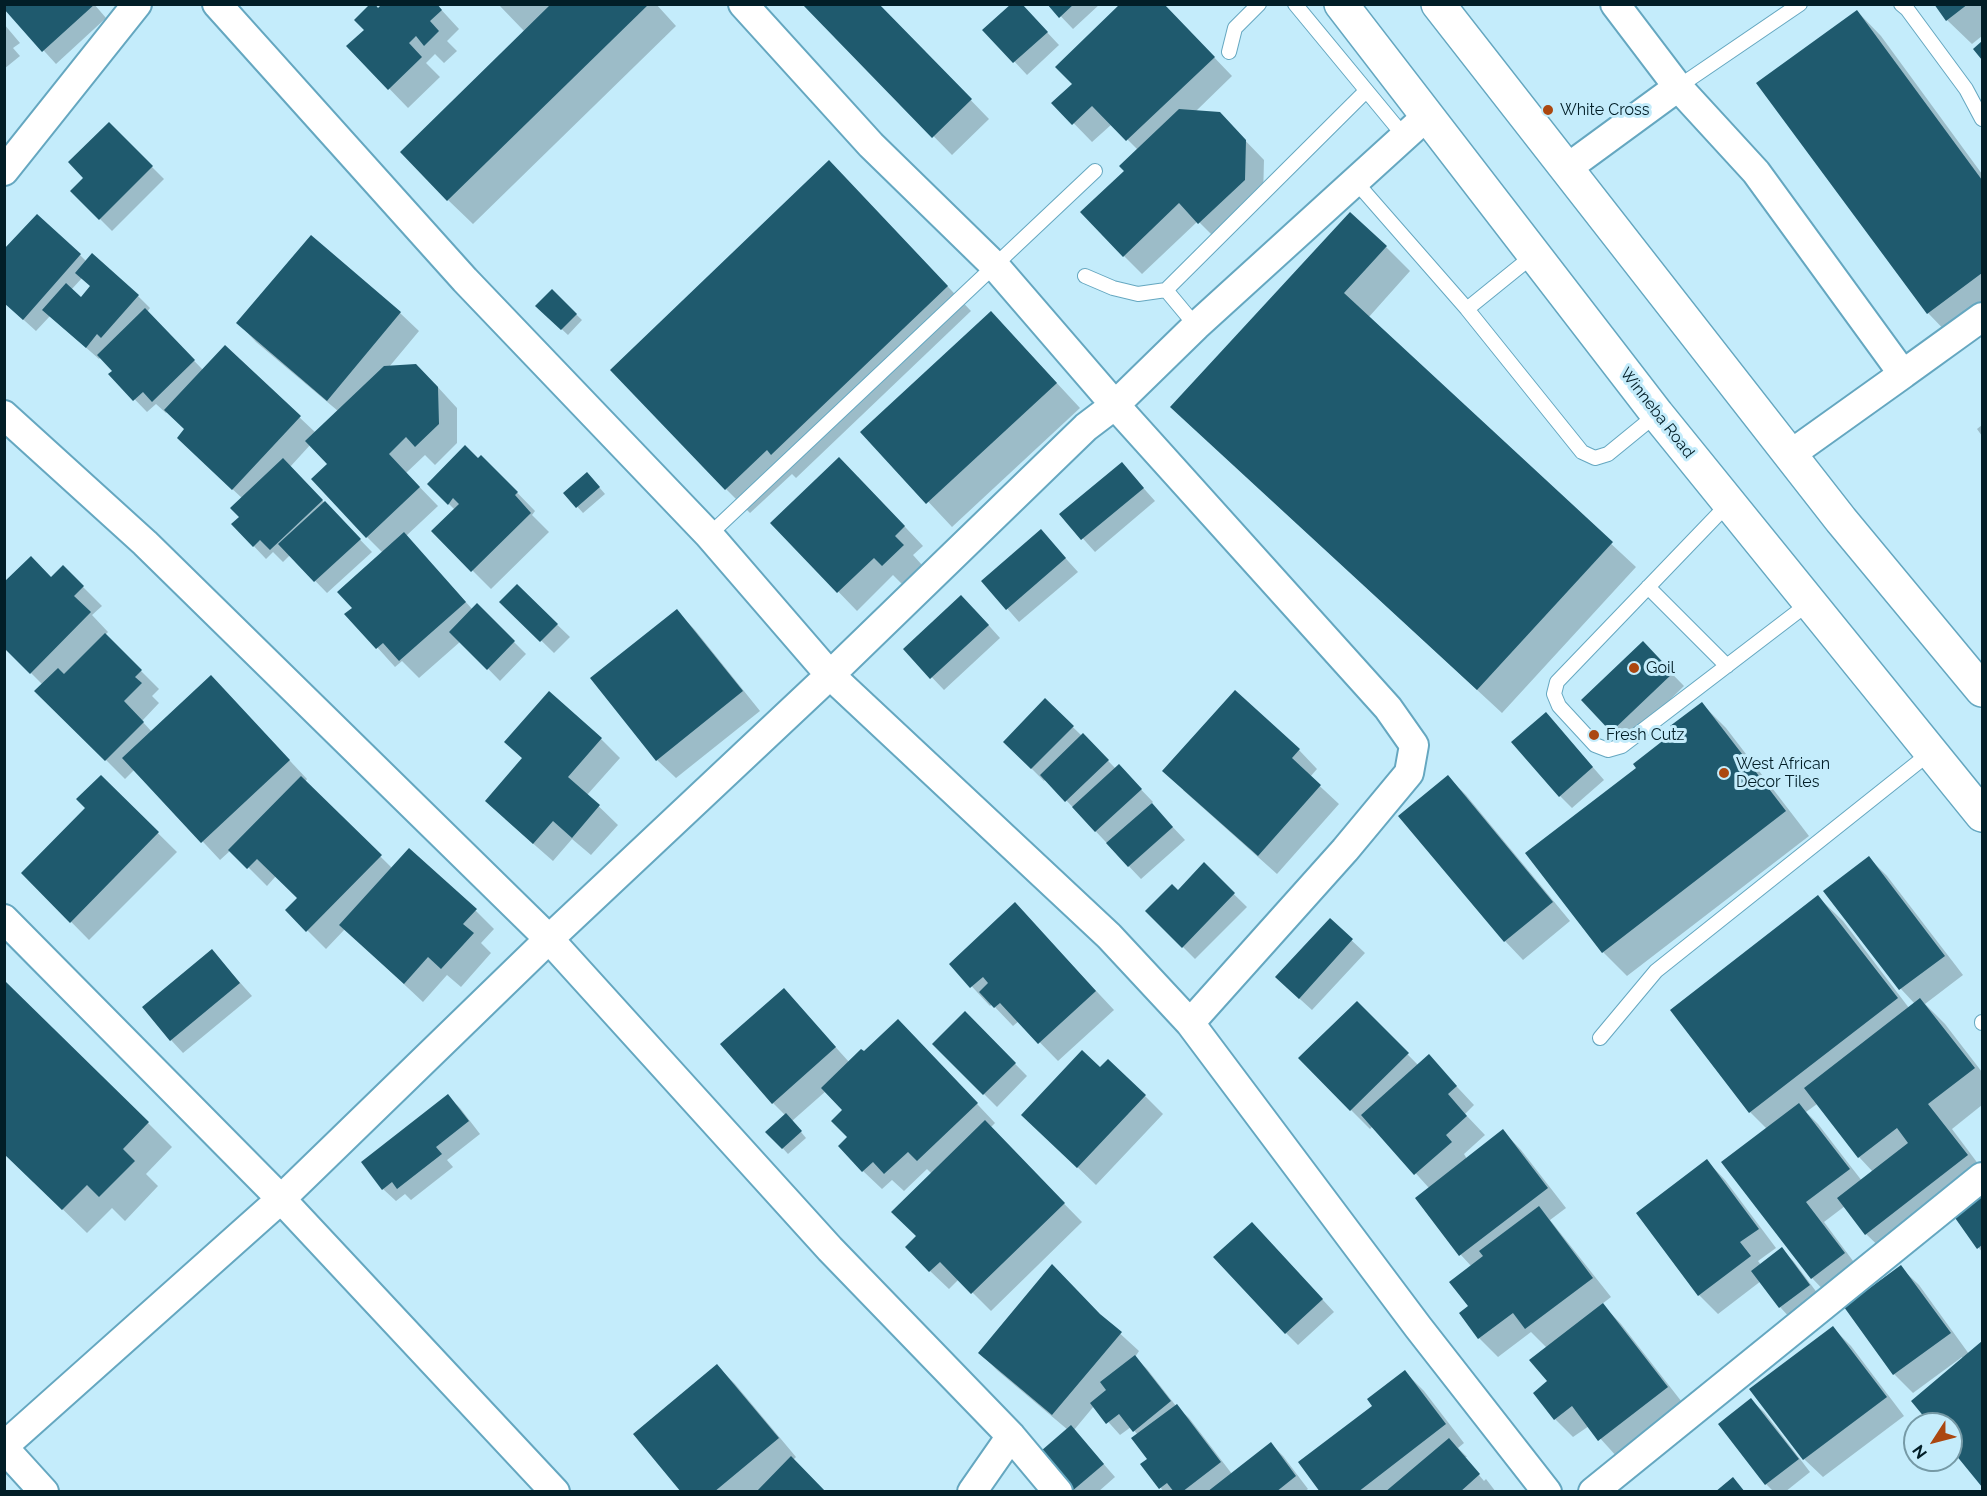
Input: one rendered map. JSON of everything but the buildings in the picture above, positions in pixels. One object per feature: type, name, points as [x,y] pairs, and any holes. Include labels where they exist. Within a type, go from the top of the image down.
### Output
[{"type":"highway","name":"Winneba Road","points":[[1341,4],[1415,126],[1535,255],[1657,414],[1983,815]]},
{"type":"highway","points":[[1438,4],[1842,520],[1983,690]]},
{"type":"street","points":[[4,171],[137,4]]},
{"type":"street","points":[[217,4],[465,280],[710,535],[830,675],[1108,936],[1190,1023],[1418,1327],[1547,1491]]},
{"type":"street","points":[[743,4],[871,145],[995,266],[1114,405],[1388,708],[1414,745],[1409,773],[1345,850],[1190,1023]]},
{"type":"street","points":[[1615,4],[1678,87],[1756,172],[1903,374]]},
{"type":"street","points":[[1566,169],[1678,87]]},
{"type":"street","points":[[44,1491],[4,1447],[281,1199],[549,939],[830,675],[1086,427],[1114,405],[1196,326],[1415,126]]},
{"type":"street","points":[[1791,454],[1983,317]]},
{"type":"street","points":[[4,415],[144,543],[549,939],[830,1249],[1011,1436],[1058,1491]]},
{"type":"street","points":[[4,919],[281,1199],[555,1491]]},
{"type":"street","points":[[1593,1491],[1983,1177]]},
{"type":"street","points":[[972,1491],[1011,1436]]},
{"type":"lane","points":[[1229,52],[1235,28],[1259,4]]},
{"type":"lane","points":[[1295,4],[1366,91],[1415,126]]},
{"type":"lane","points":[[1678,87],[1800,4]]},
{"type":"lane","points":[[1901,4],[1966,88],[1983,119]]},
{"type":"lane","points":[[1084,276],[1113,288],[1138,294],[1166,290],[1366,91]]},
{"type":"lane","points":[[710,535],[1095,171]]},
{"type":"lane","points":[[1355,181],[1467,309],[1582,452],[1595,458],[1608,454],[1657,414]]},
{"type":"lane","points":[[1467,309],[1535,255]]},
{"type":"lane","points":[[1166,290],[1196,326]]},
{"type":"lane","points":[[1729,503],[1557,682],[1554,694],[1559,706],[1595,745],[1608,750],[1622,746],[1809,603]]},
{"type":"lane","points":[[1648,587],[1727,666]]},
{"type":"lane","points":[[1600,1038],[1656,971],[1931,752]]},
{"type":"place","name":"White Cross","points":[[1548,110]]},
{"type":"place","name":"Goil","points":[[1634,668]]},
{"type":"place","name":"Fresh Cutz","points":[[1594,735]]},
{"type":"place","name":"West African Decor Tiles","points":[[1724,773]]}]
